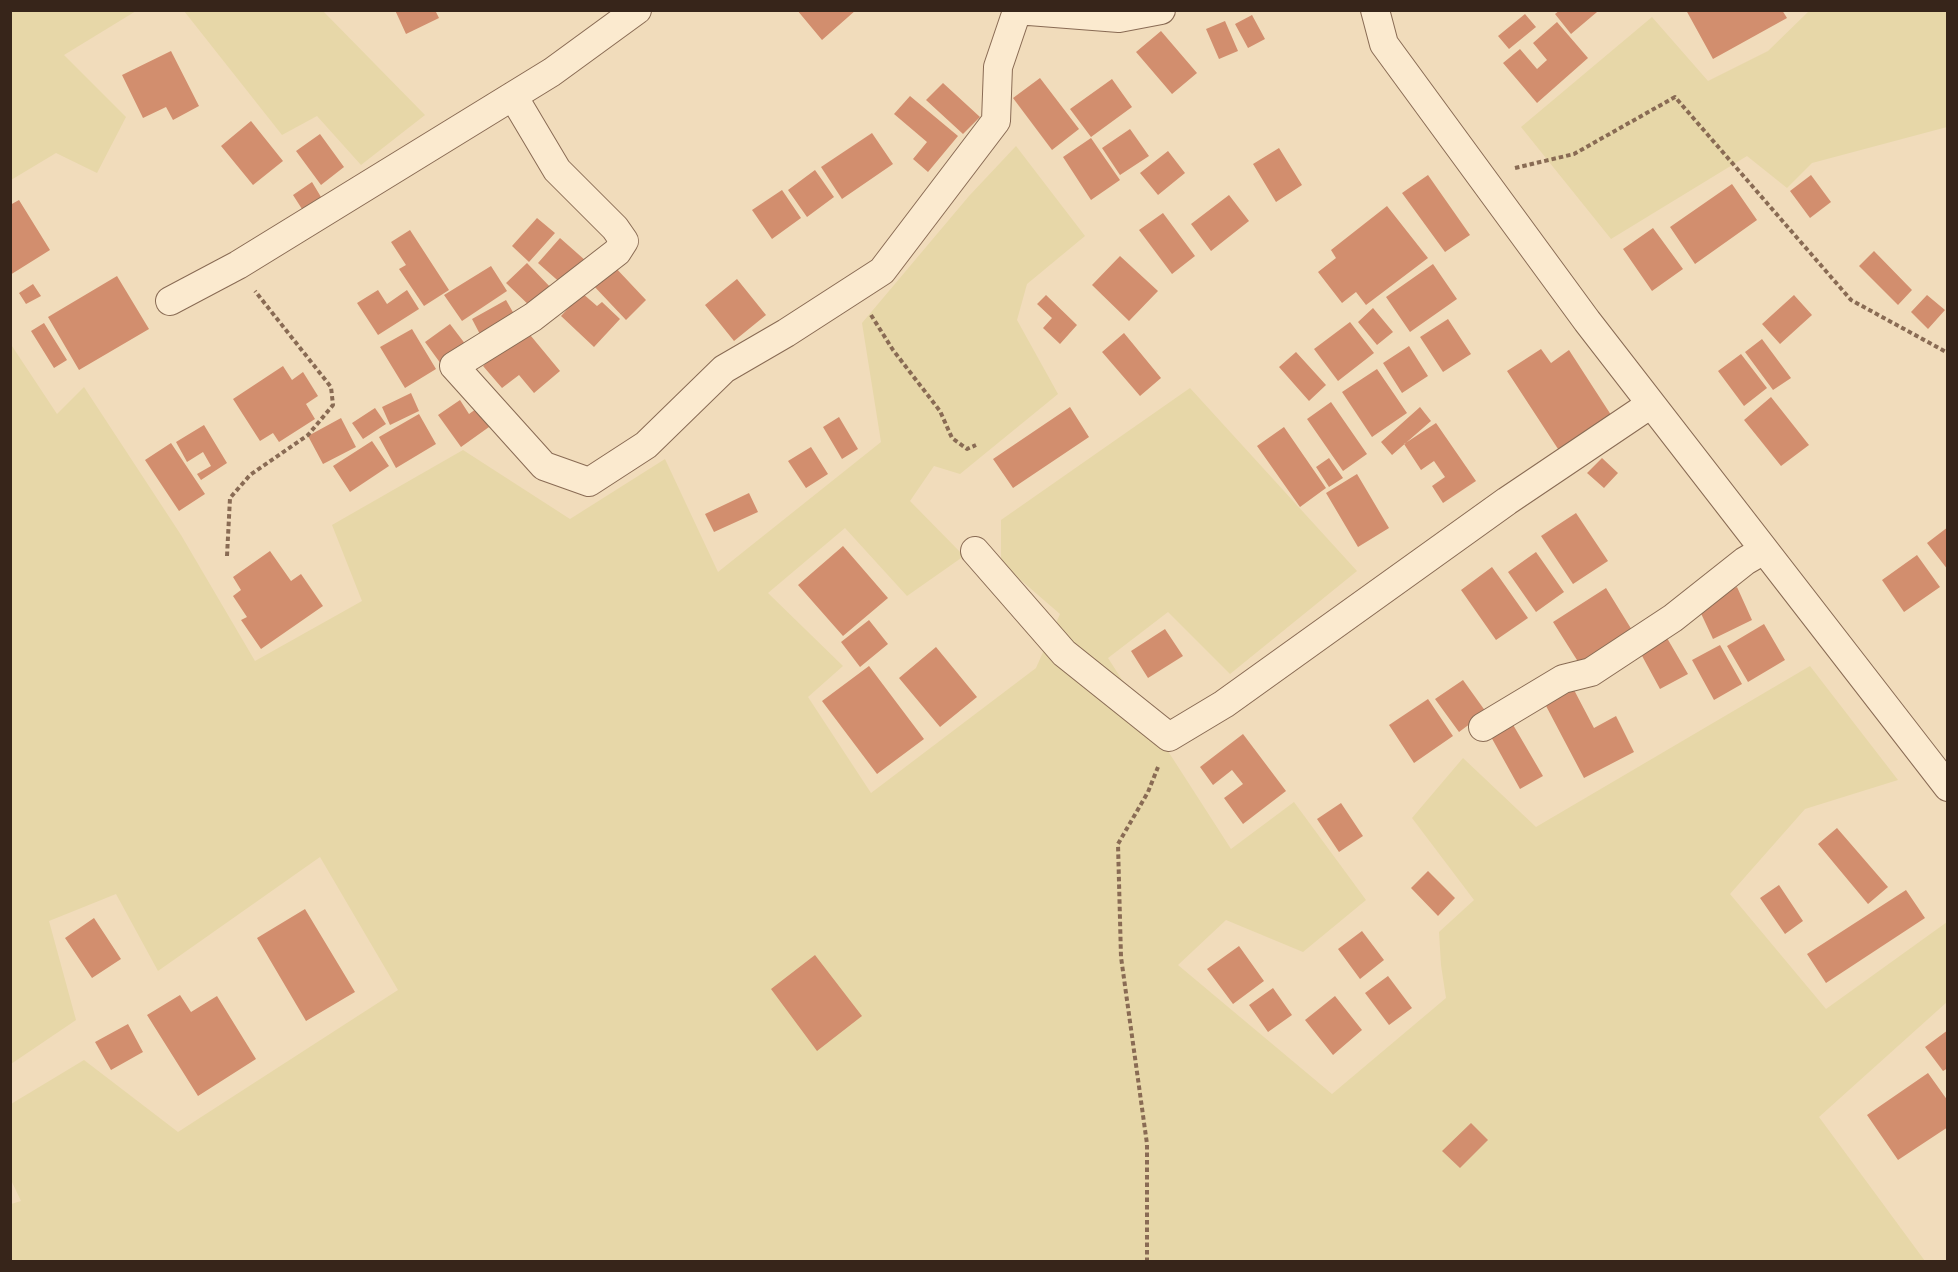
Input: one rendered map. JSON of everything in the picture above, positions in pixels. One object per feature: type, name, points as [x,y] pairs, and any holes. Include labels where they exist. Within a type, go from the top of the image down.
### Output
[{"type":"street","points":[[170,301],[238,265],[552,72],[637,10]]},
{"type":"street","points":[[513,96],[557,170],[624,240],[617,252],[533,317],[454,366],[544,466],[589,482],[646,445],[724,369],[786,333],[882,271],[996,121],[998,67],[1017,11],[1119,18],[1161,10]]},
{"type":"street","points":[[1375,10],[1384,44],[1480,176],[1587,321],[1947,787]]},
{"type":"street","points":[[975,550],[1064,653],[1170,737],[1224,704],[1508,501],[1651,404]]},
{"type":"street","points":[[1483,727],[1563,679],[1591,672],[1673,618],[1745,561],[1764,550]]},
{"type":"path","points":[[1480,176],[1574,154],[1675,97],[1851,300],[1947,353]]},
{"type":"path","points":[[227,556],[230,498],[250,475],[308,435],[333,405],[331,387],[250,285],[238,265]]},
{"type":"path","points":[[854,289],[893,350],[940,411],[952,438],[967,449],[976,445]]},
{"type":"path","points":[[1147,1262],[1147,1144],[1121,957],[1118,844],[1148,792],[1170,737]]},
{"type":"shaded area","points":[[11,10],[136,11],[64,55],[126,117],[97,173],[56,153],[11,180]]},
{"type":"shaded area","points":[[184,11],[323,11],[425,115],[361,165],[317,116],[282,135]]},
{"type":"shaded area","points":[[1809,11],[1947,11],[1947,127],[1812,163],[1787,188],[1747,156],[1611,239],[1521,127],[1652,17],[1708,81],[1768,51]]},
{"type":"shaded area","points":[[1016,146],[1085,236],[1027,284],[1017,320],[1058,394],[960,474],[934,466],[910,501],[964,556],[907,596],[845,528],[768,593],[843,666],[808,697],[871,793],[1036,668],[1060,614],[1001,563],[1001,520],[1190,388],[1357,571],[1230,674],[1168,612],[1108,658],[1231,849],[1294,802],[1366,900],[1303,952],[1226,920],[1178,965],[1332,1094],[1446,998],[1439,932],[1474,900],[1412,818],[1463,758],[1536,827],[1810,666],[1898,780],[1805,809],[1730,894],[1826,1009],[1947,922],[1947,1002],[1819,1117],[1925,1261],[11,1261],[11,1204],[21,1201],[11,1180],[11,1104],[84,1060],[178,1132],[398,990],[320,857],[158,971],[116,894],[49,921],[76,1020],[11,1064],[10,343],[57,414],[84,387],[181,535],[255,661],[362,601],[332,525],[463,450],[570,519],[665,459],[718,572],[881,442],[862,323],[969,196]]},
{"type":"building","points":[[395,10],[435,10],[439,18],[406,34]]},
{"type":"building","points":[[797,10],[856,10],[822,40]]},
{"type":"building","points":[[1560,10],[1596,10],[1597,12],[1571,34],[1555,14]]},
{"type":"building","points":[[1686,10],[1782,10],[1787,18],[1713,59]]},
{"type":"building","points":[[1525,14],[1536,27],[1509,49],[1498,36]]},
{"type":"building","points":[[1252,15],[1265,39],[1248,48],[1235,24]]},
{"type":"building","points":[[1225,21],[1238,51],[1219,59],[1206,29]]},
{"type":"building","points":[[1557,22],[1588,58],[1537,103],[1503,63],[1520,49],[1537,69],[1547,60],[1533,43]]},
{"type":"building","points":[[1161,31],[1197,73],[1172,94],[1136,52]]},
{"type":"building","points":[[171,51],[199,106],[173,120],[166,107],[143,118],[122,75]]},
{"type":"building","points":[[1040,78],[1079,129],[1052,150],[1013,98]]},
{"type":"building","points":[[1112,79],[1132,107],[1091,137],[1070,109]]},
{"type":"building","points":[[943,83],[980,117],[963,134],[926,100]]},
{"type":"building","points":[[910,96],[958,136],[928,172],[913,159],[927,142],[894,114]]},
{"type":"building","points":[[251,121],[283,161],[253,185],[221,146]]},
{"type":"building","points":[[1130,129],[1149,156],[1120,175],[1102,148]]},
{"type":"building","points":[[872,133],[893,164],[842,199],[821,167]]},
{"type":"building","points":[[320,134],[344,167],[321,185],[296,151]]},
{"type":"building","points":[[1091,138],[1120,180],[1091,200],[1063,157]]},
{"type":"building","points":[[1279,148],[1302,185],[1276,202],[1253,164]]},
{"type":"building","points":[[1168,151],[1185,173],[1158,195],[1140,173]]},
{"type":"building","points":[[815,170],[834,197],[807,217],[788,190]]},
{"type":"building","points":[[1428,175],[1470,235],[1445,252],[1402,193]]},
{"type":"building","points":[[1811,175],[1831,202],[1810,218],[1790,191]]},
{"type":"building","points":[[312,182],[321,197],[302,209],[293,195]]},
{"type":"building","points":[[1732,184],[1757,220],[1695,264],[1670,227]]},
{"type":"building","points":[[782,190],[801,218],[772,239],[752,210]]},
{"type":"building","points":[[1229,195],[1249,221],[1211,251],[1191,224]]},
{"type":"building","points":[[19,200],[50,250],[10,275],[10,205]]},
{"type":"building","points":[[1387,206],[1428,258],[1366,305],[1356,292],[1342,303],[1318,272],[1336,258],[1331,250]]},
{"type":"building","points":[[1163,213],[1195,256],[1172,274],[1139,230]]},
{"type":"building","points":[[537,218],[555,233],[529,262],[512,246]]},
{"type":"building","points":[[1653,228],[1683,269],[1652,291],[1623,249]]},
{"type":"building","points":[[410,230],[449,290],[424,306],[399,269],[406,265],[391,242]]},
{"type":"building","points":[[560,238],[586,261],[564,286],[538,263]]},
{"type":"building","points":[[1874,251],[1912,290],[1898,305],[1859,266]]},
{"type":"building","points":[[1120,256],[1158,291],[1129,321],[1092,285]]},
{"type":"building","points":[[527,263],[555,292],[535,311],[506,283]]},
{"type":"building","points":[[1433,264],[1457,299],[1410,332],[1386,297]]},
{"type":"building","points":[[613,265],[646,300],[626,320],[592,284]]},
{"type":"building","points":[[491,266],[507,291],[462,321],[444,295]]},
{"type":"building","points":[[117,276],[149,329],[79,370],[48,317]]},
{"type":"building","points":[[737,279],[766,315],[734,341],[705,305]]},
{"type":"building","points":[[33,284],[41,296],[26,304],[19,293]]},
{"type":"building","points":[[378,290],[387,304],[407,290],[419,309],[378,335],[357,303]]},
{"type":"building","points":[[582,293],[597,306],[602,302],[620,319],[594,347],[561,316]]},
{"type":"building","points":[[1046,295],[1077,325],[1060,344],[1043,328],[1052,318],[1037,304]]},
{"type":"building","points":[[1794,295],[1812,315],[1780,344],[1762,324]]},
{"type":"building","points":[[1927,295],[1945,310],[1928,329],[1911,312]]},
{"type":"building","points":[[506,300],[518,321],[483,340],[472,319]]},
{"type":"building","points":[[1373,308],[1393,332],[1377,345],[1358,322]]},
{"type":"building","points":[[1448,319],[1471,354],[1443,372],[1420,337]]},
{"type":"building","points":[[1350,322],[1374,353],[1338,381],[1314,349]]},
{"type":"building","points":[[44,323],[67,360],[54,368],[31,331]]},
{"type":"building","points":[[450,324],[466,345],[441,364],[425,342]]},
{"type":"building","points":[[412,329],[436,369],[405,388],[380,347]]},
{"type":"building","points":[[526,330],[560,371],[534,393],[519,375],[502,388],[483,366]]},
{"type":"building","points":[[1124,333],[1161,378],[1140,396],[1102,352]]},
{"type":"building","points":[[1762,339],[1791,378],[1773,390],[1745,352]]},
{"type":"building","points":[[1409,346],[1428,376],[1402,393],[1383,363]]},
{"type":"building","points":[[1541,349],[1551,363],[1569,350],[1613,418],[1560,452],[1507,371]]},
{"type":"building","points":[[1296,352],[1326,385],[1309,401],[1279,367]]},
{"type":"building","points":[[1741,354],[1767,388],[1744,406],[1718,371]]},
{"type":"building","points":[[283,366],[292,380],[303,372],[318,396],[306,404],[315,419],[279,442],[273,433],[260,441],[233,399]]},
{"type":"building","points":[[1377,369],[1407,413],[1372,437],[1342,392]]},
{"type":"building","points":[[411,393],[419,411],[390,425],[382,407]]},
{"type":"building","points":[[1771,397],[1809,445],[1781,466],[1744,420]]},
{"type":"building","points":[[460,400],[469,414],[483,404],[496,422],[461,447],[438,415]]},
{"type":"building","points":[[1331,402],[1367,454],[1343,471],[1307,419]]},
{"type":"building","points":[[1070,407],[1089,437],[1013,488],[993,459]]},
{"type":"building","points":[[1420,407],[1431,421],[1392,455],[1381,442]]},
{"type":"building","points":[[375,408],[386,424],[363,439],[352,423]]},
{"type":"building","points":[[419,414],[436,444],[396,468],[379,437]]},
{"type":"building","points":[[839,417],[858,449],[842,459],[823,427]]},
{"type":"building","points":[[341,418],[356,447],[323,464],[308,436]]},
{"type":"building","points":[[1436,423],[1476,481],[1443,503],[1432,486],[1445,477],[1434,461],[1421,470],[1404,444]]},
{"type":"building","points":[[204,425],[227,463],[201,480],[197,474],[211,466],[203,452],[187,462],[176,442]]},
{"type":"building","points":[[1284,427],[1326,488],[1300,507],[1257,446]]},
{"type":"building","points":[[372,441],[389,466],[350,492],[333,466]]},
{"type":"building","points":[[171,443],[205,494],[179,511],[145,460]]},
{"type":"building","points":[[811,447],[828,474],[806,488],[788,461]]},
{"type":"building","points":[[1329,458],[1343,478],[1329,487],[1316,467]]},
{"type":"building","points":[[1602,458],[1618,473],[1604,488],[1587,473]]},
{"type":"building","points":[[1357,474],[1389,528],[1358,547],[1326,493]]},
{"type":"building","points":[[749,493],[758,512],[714,532],[705,514]]},
{"type":"building","points":[[1576,513],[1608,561],[1573,584],[1541,536]]},
{"type":"building","points":[[1948,527],[1948,570],[1927,543]]},
{"type":"building","points":[[843,546],[888,598],[843,636],[798,585]]},
{"type":"building","points":[[270,551],[291,581],[301,574],[323,606],[261,649],[241,620],[247,617],[233,596],[241,590],[233,577]]},
{"type":"building","points":[[1536,552],[1564,592],[1536,612],[1508,572]]},
{"type":"building","points":[[1917,555],[1940,587],[1904,612],[1882,580]]},
{"type":"building","points":[[1492,567],[1528,618],[1496,640],[1461,590]]},
{"type":"building","points":[[1737,587],[1752,620],[1713,639],[1697,605]]},
{"type":"building","points":[[1606,588],[1635,635],[1582,668],[1553,622]]},
{"type":"building","points":[[869,620],[888,644],[860,667],[841,642]]},
{"type":"building","points":[[1764,624],[1785,660],[1748,682],[1727,646]]},
{"type":"building","points":[[1165,629],[1183,656],[1148,678],[1131,651]]},
{"type":"building","points":[[1667,638],[1688,674],[1660,689],[1641,654]]},
{"type":"building","points":[[1720,645],[1742,684],[1714,700],[1692,660]]},
{"type":"building","points":[[936,647],[977,697],[940,727],[899,678]]},
{"type":"building","points":[[869,666],[924,739],[877,774],[822,701]]},
{"type":"building","points":[[1463,680],[1486,712],[1459,732],[1435,699]]},
{"type":"building","points":[[1573,688],[1594,728],[1616,716],[1634,752],[1584,778],[1545,704]]},
{"type":"building","points":[[1428,699],[1453,736],[1414,763],[1389,725]]},
{"type":"building","points":[[1512,723],[1543,776],[1520,789],[1490,735]]},
{"type":"building","points":[[1243,734],[1286,791],[1243,824],[1224,798],[1243,784],[1232,770],[1213,785],[1200,767]]},
{"type":"building","points":[[1341,803],[1363,836],[1339,852],[1317,819]]},
{"type":"building","points":[[1837,828],[1888,887],[1868,904],[1818,844]]},
{"type":"building","points":[[1428,871],[1455,898],[1438,916],[1411,888]]},
{"type":"building","points":[[1779,885],[1803,921],[1785,934],[1760,898]]},
{"type":"building","points":[[1906,890],[1925,918],[1826,983],[1807,954]]},
{"type":"building","points":[[305,909],[355,992],[306,1021],[257,938]]},
{"type":"building","points":[[94,918],[121,959],[92,978],[65,938]]},
{"type":"building","points":[[1362,931],[1384,960],[1360,979],[1338,949]]},
{"type":"building","points":[[1239,946],[1264,981],[1233,1004],[1207,969]]},
{"type":"building","points":[[815,955],[862,1016],[817,1051],[771,989]]},
{"type":"building","points":[[1388,976],[1412,1008],[1389,1025],[1365,993]]},
{"type":"building","points":[[1273,988],[1292,1015],[1268,1032],[1249,1005]]},
{"type":"building","points":[[180,995],[191,1012],[217,996],[256,1059],[198,1096],[147,1015]]},
{"type":"building","points":[[1335,996],[1362,1030],[1333,1055],[1305,1020]]},
{"type":"building","points":[[128,1024],[143,1052],[111,1070],[95,1042]]},
{"type":"building","points":[[1948,1030],[1948,1068],[1943,1071],[1925,1047]]},
{"type":"building","points":[[1928,1073],[1948,1101],[1948,1127],[1898,1160],[1867,1115]]},
{"type":"building","points":[[1471,1123],[1488,1140],[1460,1168],[1442,1151]]}]
